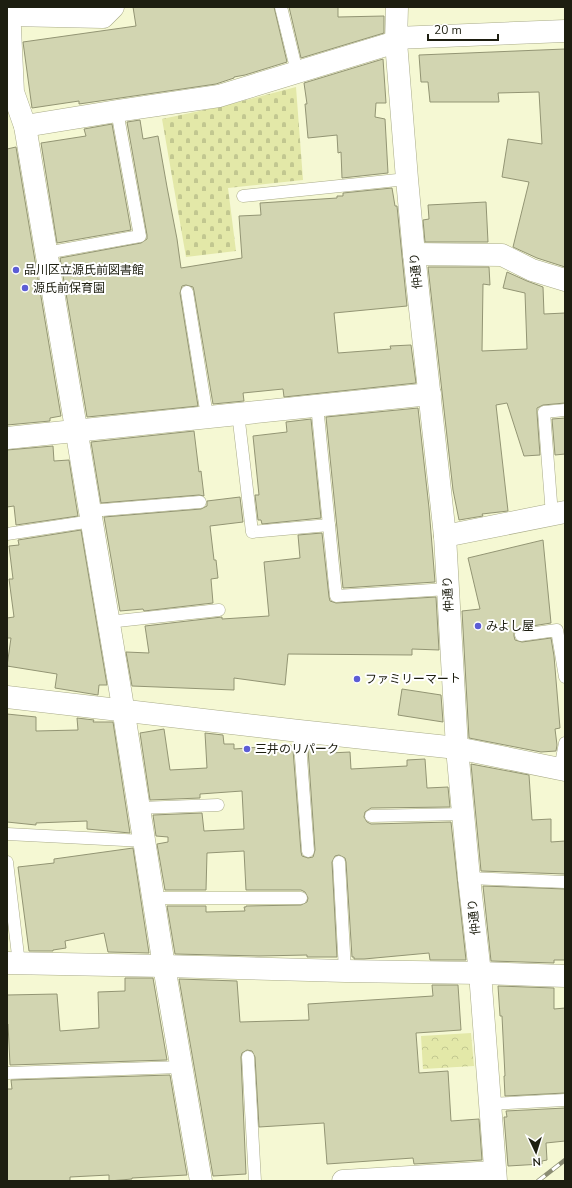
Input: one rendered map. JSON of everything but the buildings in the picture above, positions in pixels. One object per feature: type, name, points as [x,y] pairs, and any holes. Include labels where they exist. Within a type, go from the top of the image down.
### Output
[{"type":"street","points":[[112,7],[103,17],[9,11],[10,93],[25,126],[201,1181]]},
{"type":"street","name":"仲通り","points":[[397,7],[396,40],[407,180],[445,536],[457,748],[469,878],[480,973],[495,1176]]},
{"type":"street","points":[[25,126],[219,96],[396,40],[565,31]]},
{"type":"street","points":[[414,254],[502,255],[532,270],[565,280]]},
{"type":"street","points":[[7,438],[430,394]]},
{"type":"street","points":[[445,536],[559,514]]},
{"type":"street","points":[[7,696],[457,748],[562,770]]},
{"type":"street","points":[[13,964],[164,966],[565,976]]},
{"type":"street","points":[[343,1181],[495,1176]]},
{"type":"lane","points":[[281,7],[297,72]]},
{"type":"lane","points":[[46,253],[140,236],[117,111]]},
{"type":"lane","points":[[243,196],[407,180]]},
{"type":"lane","points":[[187,292],[207,416]]},
{"type":"lane","points":[[317,405],[336,596],[448,588]]},
{"type":"lane","points":[[559,514],[544,412],[565,410]]},
{"type":"lane","points":[[238,413],[252,532],[329,525]]},
{"type":"lane","points":[[7,534],[91,516],[200,502]]},
{"type":"lane","points":[[108,622],[220,610]]},
{"type":"lane","points":[[521,635],[557,630],[565,677]]},
{"type":"lane","points":[[300,731],[308,851]]},
{"type":"lane","points":[[562,770],[565,743]]},
{"type":"lane","points":[[139,808],[218,805]]},
{"type":"lane","points":[[371,816],[463,814]]},
{"type":"lane","points":[[7,834],[144,841]]},
{"type":"lane","points":[[7,862],[13,964]]},
{"type":"lane","points":[[339,862],[345,971]]},
{"type":"lane","points":[[469,878],[565,882]]},
{"type":"lane","points":[[153,898],[301,898]]},
{"type":"lane","points":[[248,1057],[255,1181]]},
{"type":"lane","points":[[7,1073],[181,1067]]},
{"type":"lane","points":[[490,1104],[565,1100]]},
{"type":"green space","points":[[296,87],[303,180],[228,188],[236,251],[186,257],[162,119],[223,106]]},
{"type":"green space","points":[[471,1033],[474,1066],[423,1069],[421,1036]]},
{"type":"railway","points":[[538,1181],[565,1160]]},
{"type":"place","name":"品川区立源氏前図書館","points":[[16,270]]},
{"type":"place","name":"源氏前保育園","points":[[25,288]]},
{"type":"place","name":"みよし屋","points":[[478,626]]},
{"type":"place","name":"ファミリーマート","points":[[357,679]]},
{"type":"place","name":"三井のリパーク","points":[[247,749]]}]
